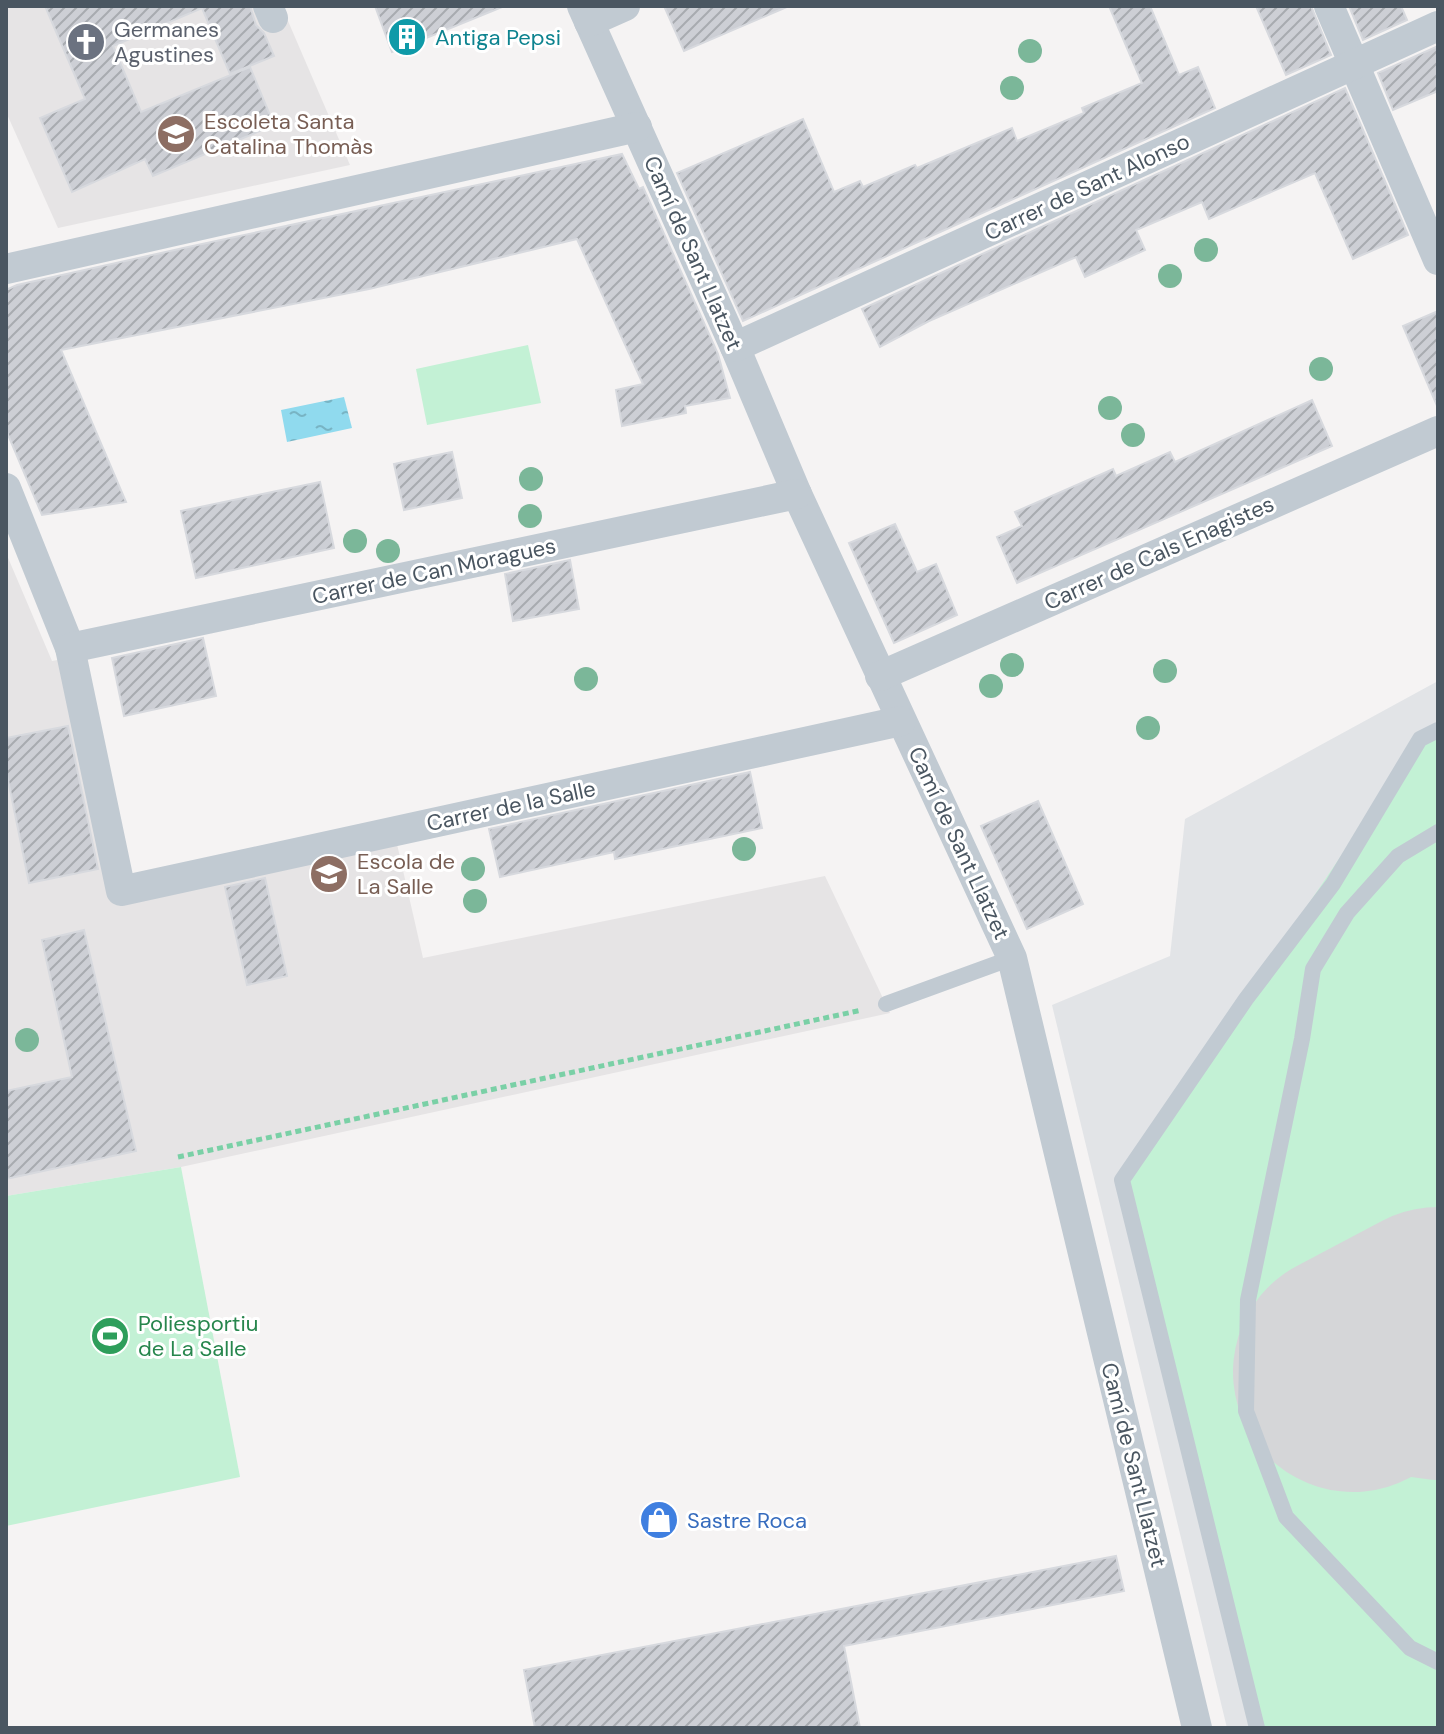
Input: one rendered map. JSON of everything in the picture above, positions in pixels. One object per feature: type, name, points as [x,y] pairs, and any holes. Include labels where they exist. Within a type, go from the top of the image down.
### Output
[{"type":"street","points":[[586,14],[625,6]]},
{"type":"street","points":[[1329,6],[1438,260]]},
{"type":"street","name":"Camí de Sant Llatzet","points":[[586,14],[797,494],[1012,958],[1197,1728]]},
{"type":"street","name":"Carrer de Sant Alonso","points":[[735,347],[1438,26]]},
{"type":"street","points":[[6,269],[637,127]]},
{"type":"street","name":"Carrer de Cals Enagistes","points":[[880,676],[1438,431]]},
{"type":"street","points":[[6,488],[70,648]]},
{"type":"street","name":"Carrer de Can Moragues","points":[[70,648],[797,494]]},
{"type":"street","name":"Carrer de la Salle","points":[[70,648],[121,891],[901,721]]},
{"type":"lane","points":[[1257,1728],[1122,1180],[1246,999],[1333,884],[1420,739],[1438,730]]},
{"type":"lane","points":[[1438,832],[1398,856],[1347,913],[1313,969],[1302,1039],[1248,1300],[1246,1411],[1286,1517],[1410,1648],[1438,1662]]},
{"type":"lane","points":[[886,1004],[1012,958]]},
{"type":"path","points":[[178,1157],[886,1004]]},
{"type":"shaded area","name":"Escoleta Santa Catalina Thomàs","points":[[6,6],[256,6],[285,14],[350,165],[58,228],[6,112]]},
{"type":"shaded area","name":"Escola de La Salle","points":[[6,553],[52,661],[63,659],[114,904],[397,844],[423,958],[825,876],[890,1013],[181,1167],[6,1196]]},
{"type":"shaded area","points":[[1438,681],[1438,1728],[1227,1728],[1052,1005],[1170,956],[1185,819]]},
{"type":"green space","points":[[528,345],[541,403],[427,425],[416,369]]},
{"type":"green space","points":[[1438,730],[1438,1262],[1316,1327],[1398,1483],[1438,1462],[1438,1728],[1257,1728],[1122,1180],[1420,739]]},
{"type":"green space","name":"Poliesportiu de La Salle","points":[[181,1167],[240,1477],[6,1526],[6,1196]]},
{"type":"water","points":[[344,397],[352,428],[287,442],[281,410]]},
{"type":"building","points":[[45,6],[250,6],[256,25],[264,33],[274,56],[230,74],[202,8],[113,46],[141,112],[250,67],[274,125],[153,176],[145,159],[72,192],[40,118],[85,99]]},
{"type":"building","name":"Antiga Pepsi","points":[[375,6],[502,6],[502,7],[392,52]]},
{"type":"building","points":[[664,6],[789,6],[684,51]]},
{"type":"building","points":[[1109,6],[1150,6],[1179,75],[1198,67],[1215,108],[743,321],[677,173],[803,119],[834,192],[860,181],[863,187],[915,165],[917,168],[1012,128],[1017,141],[1084,113],[1082,108],[1142,83]]},
{"type":"building","points":[[1256,6],[1311,6],[1331,55],[1286,75]]},
{"type":"building","points":[[1349,6],[1401,6],[1407,20],[1363,40]]},
{"type":"building","points":[[1438,46],[1438,91],[1393,110],[1378,73]]},
{"type":"building","points":[[1345,88],[1408,235],[1353,259],[1315,173],[1209,219],[1202,202],[1136,230],[1145,250],[1085,277],[1076,257],[929,321],[880,347],[862,309]]},
{"type":"building","points":[[622,154],[639,189],[643,187],[718,354],[730,398],[685,406],[686,413],[622,426],[616,390],[643,384],[577,239],[369,289],[61,350],[126,502],[42,515],[6,430],[6,290],[188,247]]},
{"type":"building","points":[[1438,311],[1438,408],[1403,326]]},
{"type":"building","points":[[1312,400],[1332,446],[1017,583],[997,537],[1022,526],[1015,512],[1113,469],[1116,476],[1170,452],[1175,462]]},
{"type":"building","points":[[452,452],[462,498],[404,510],[394,464]]},
{"type":"building","points":[[320,482],[334,548],[196,578],[181,511]]},
{"type":"building","points":[[895,524],[917,572],[936,564],[957,615],[894,643],[849,543]]},
{"type":"building","points":[[570,560],[579,609],[513,621],[505,574]]},
{"type":"building","points":[[203,638],[216,696],[124,716],[112,658]]},
{"type":"building","points":[[68,726],[98,869],[29,883],[6,770],[6,738]]},
{"type":"building","points":[[750,772],[762,828],[615,859],[614,852],[500,877],[489,829]]},
{"type":"building","points":[[1038,801],[1083,904],[1027,929],[981,826]]},
{"type":"building","points":[[265,878],[287,976],[247,985],[225,887]]},
{"type":"building","points":[[84,930],[136,1151],[6,1179],[6,1091],[72,1077],[42,940]]},
{"type":"building","points":[[1116,1556],[1124,1591],[844,1646],[860,1728],[535,1728],[524,1670]]},
{"type":"taxiway","points":[[1438,1288],[1403,1301],[1388,1312],[1366,1341],[1362,1358],[1363,1376],[1371,1395],[1386,1414],[1407,1427],[1438,1432]]},
{"type":"runway","points":[[1353,1372],[1438,1327]]},
{"type":"place","name":"Antiga Pepsi","points":[[407,37]]},
{"type":"place","name":"Germanes Agustines","points":[[86,42]]},
{"type":"place","name":"Escoleta Santa Catalina Thomàs","points":[[176,134]]},
{"type":"place","name":"Escola de La Salle","points":[[329,874]]},
{"type":"place","name":"Poliesportiu de La Salle","points":[[110,1336]]},
{"type":"place","name":"Sastre Roca","points":[[659,1520]]}]
